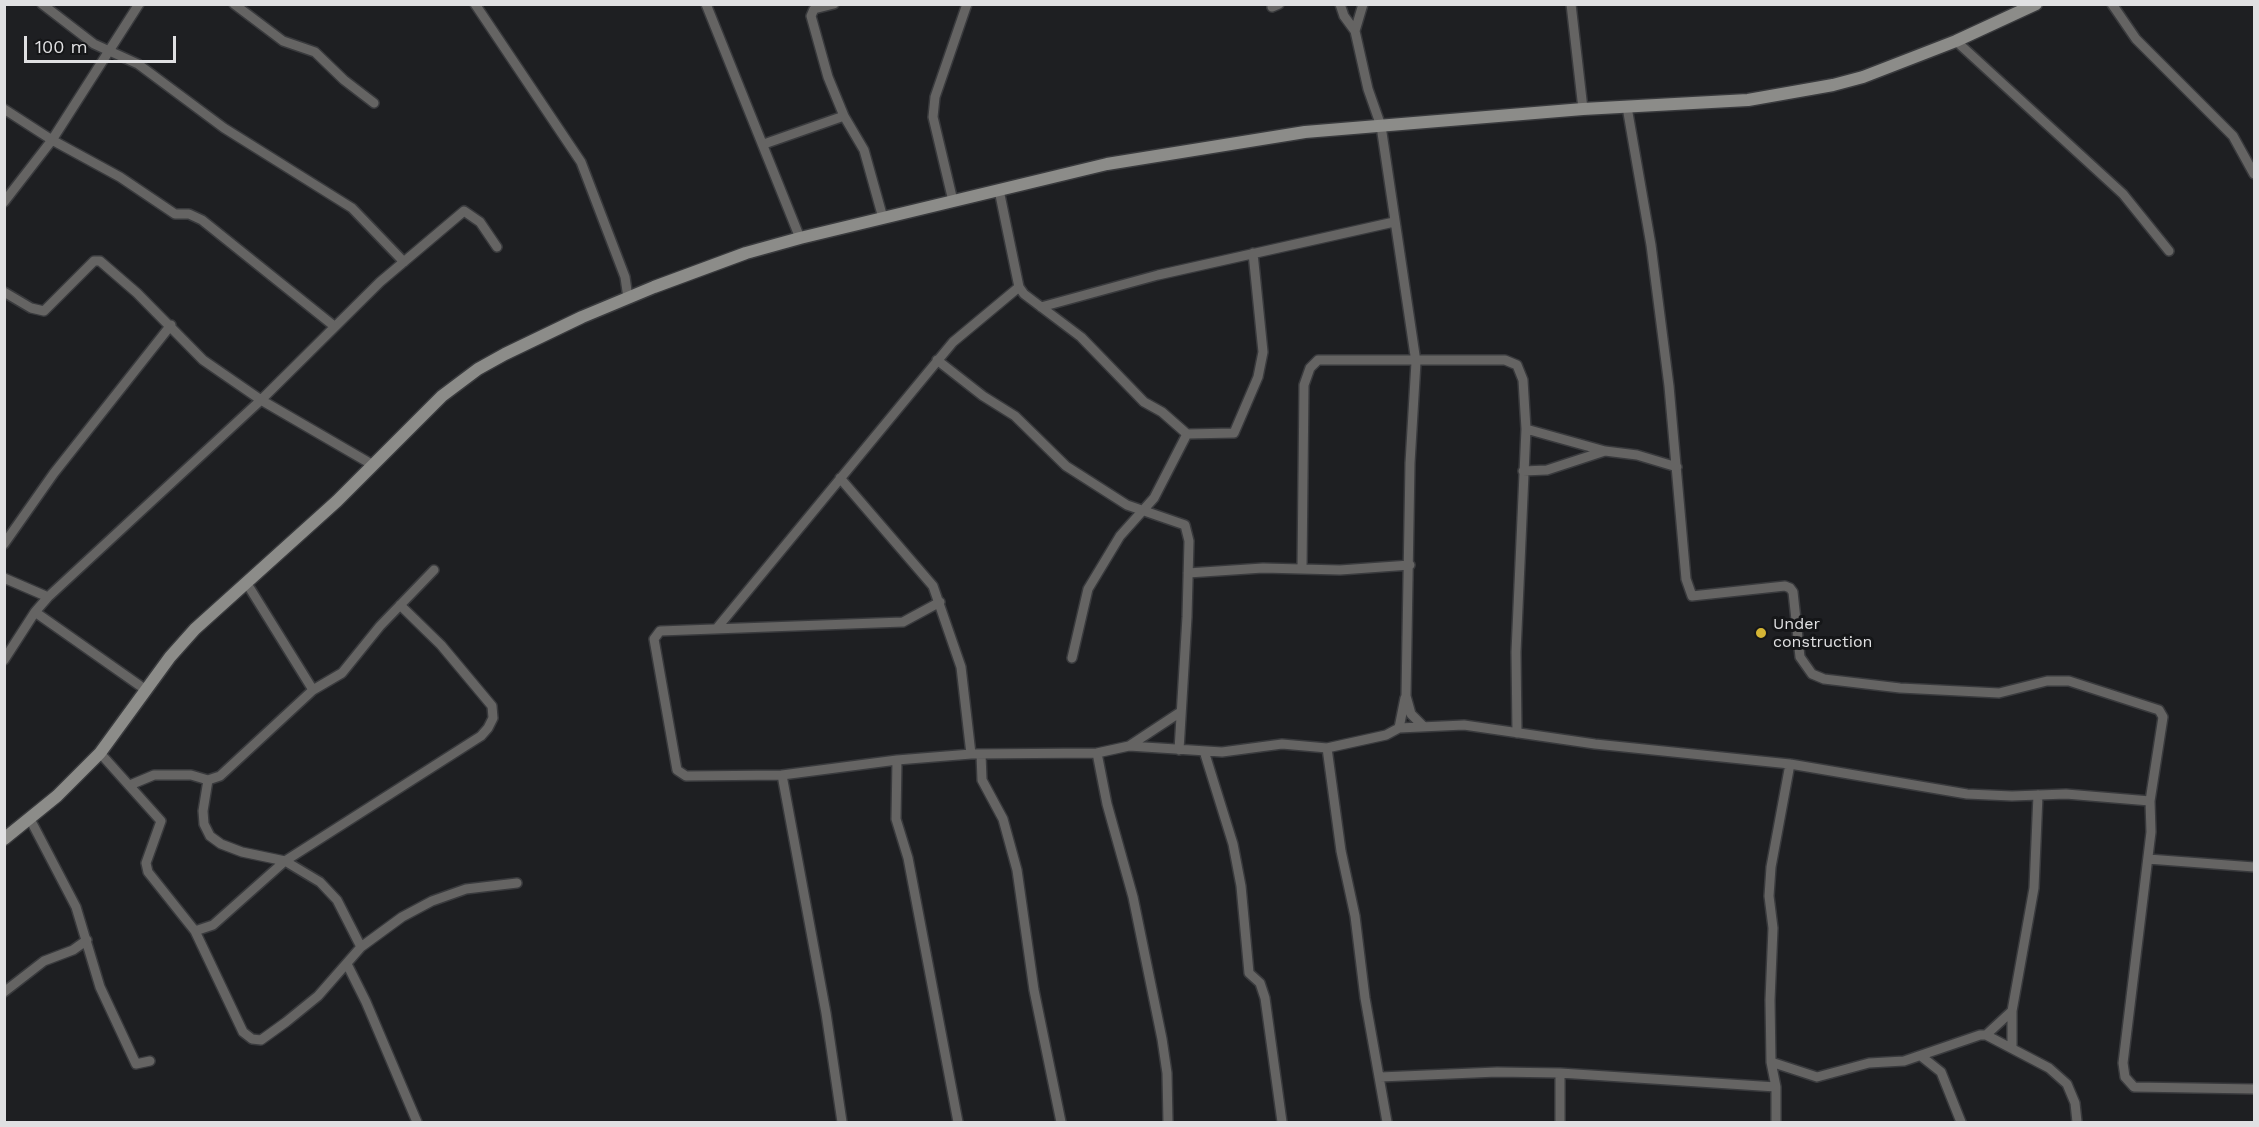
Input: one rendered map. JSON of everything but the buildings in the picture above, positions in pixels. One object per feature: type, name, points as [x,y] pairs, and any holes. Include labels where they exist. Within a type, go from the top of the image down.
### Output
[{"type":"street","points":[[42,4],[94,44],[138,64],[224,128],[352,208],[404,262]]},
{"type":"street","points":[[4,202],[51,140],[139,4]]},
{"type":"street","points":[[234,4],[283,41],[315,52],[344,80],[374,103]]},
{"type":"street","points":[[475,4],[581,162],[625,277],[628,298]]},
{"type":"street","points":[[706,4],[800,238]]},
{"type":"street","points":[[834,4],[814,9],[811,16],[828,77],[844,116],[850,122],[864,150],[883,218]]},
{"type":"street","points":[[953,201],[933,117],[935,97],[966,4]]},
{"type":"street","points":[[1340,4],[1344,16],[1355,31],[1368,89],[1381,126],[1416,362],[1410,463],[1406,696],[1400,728]]},
{"type":"street","points":[[1355,31],[1363,4]]},
{"type":"street","points":[[1570,4],[1583,109]]},
{"type":"street","points":[[4,839],[30,819],[100,753],[176,650],[373,465],[442,396],[478,369],[582,317],[628,298],[746,253],[1107,164],[1305,132],[1583,109],[1748,100],[1833,85],[1863,77],[1956,40],[2036,4]]},
{"type":"street","points":[[2112,4],[2136,39],[2233,136],[2254,174]]},
{"type":"street","points":[[1956,40],[2123,194],[2169,251]]},
{"type":"street","points":[[1627,107],[1652,245],[1677,467],[1686,579],[1692,596],[1785,586],[1790,588],[1793,592],[1800,657],[1812,674],[1824,679],[1900,688],[1999,693],[2047,681],[2069,681],[2159,710],[2163,717],[2150,801],[2151,832],[2124,1053],[2125,1077],[2134,1087],[2254,1089]]},
{"type":"street","points":[[4,109],[51,140],[120,177],[175,214],[189,214],[202,220],[334,326]]},
{"type":"street","points":[[764,144],[844,116]]},
{"type":"street","points":[[999,190],[1019,287],[1081,337],[1144,402],[1162,412],[1187,434],[1234,433],[1258,377],[1263,351],[1253,253]]},
{"type":"street","points":[[4,660],[35,612],[48,597],[261,400],[334,326],[464,211],[480,222],[497,247]]},
{"type":"street","points":[[1041,307],[1158,275],[1394,222]]},
{"type":"street","points":[[4,292],[31,308],[44,311],[94,261],[100,261],[171,326],[203,360],[261,400],[373,465]]},
{"type":"street","points":[[717,628],[937,360],[960,335],[1019,287]]},
{"type":"street","points":[[4,544],[54,473],[171,326]]},
{"type":"street","points":[[937,360],[983,396],[1015,416],[1060,462],[1126,505],[1185,525],[1189,541],[1179,750]]},
{"type":"street","points":[[1302,568],[1304,385],[1306,374],[1318,360],[1511,362],[1517,365],[1523,380],[1526,429],[1516,652],[1517,733]]},
{"type":"street","points":[[1526,429],[1605,451],[1637,455],[1677,467]]},
{"type":"street","points":[[1072,658],[1088,589],[1120,536],[1144,512],[1187,434]]},
{"type":"street","points":[[1523,471],[1547,470],[1605,451]]},
{"type":"street","points":[[840,478],[927,576],[940,602],[961,668],[982,780],[1003,819],[1017,870],[1034,990],[1061,1122]]},
{"type":"street","points":[[1188,573],[1302,568],[1340,570],[1410,565]]},
{"type":"street","points":[[130,785],[154,775],[191,775],[208,780],[220,776],[313,690],[342,673],[400,605],[434,570]]},
{"type":"street","points":[[4,578],[48,597]]},
{"type":"street","points":[[246,582],[313,690]]},
{"type":"street","points":[[940,602],[903,622],[660,631],[655,635],[675,765],[680,773],[686,776],[782,776],[897,760],[976,754],[1097,753],[1129,746],[1222,752],[1282,744],[1327,748],[1386,735],[1400,728],[1422,725],[1464,725],[1595,744],[1790,764],[1967,794],[2066,794],[2150,801]]},
{"type":"street","points":[[195,931],[213,925],[285,861],[481,736],[493,718],[492,706],[441,645],[400,605]]},
{"type":"street","points":[[35,612],[146,690]]},
{"type":"street","points":[[1406,696],[1411,714],[1422,725]]},
{"type":"street","points":[[1129,746],[1179,713]]},
{"type":"street","points":[[1327,748],[1341,851],[1355,916],[1387,1122]]},
{"type":"street","points":[[1204,751],[1235,855],[1245,915],[1250,973],[1260,983],[1265,998],[1282,1122]]},
{"type":"street","points":[[100,753],[160,821],[146,863],[148,872],[195,931],[243,1032],[252,1039],[261,1040],[318,996],[361,946],[402,917],[432,901],[466,889],[517,883]]},
{"type":"street","points":[[1097,753],[1107,804],[1133,897],[1162,1039],[1167,1073],[1168,1122]]},
{"type":"street","points":[[897,760],[896,819],[908,858],[958,1122]]},
{"type":"street","points":[[1776,1122],[1776,1087],[1771,1062],[1770,1000],[1773,928],[1769,896],[1770,867],[1790,764]]},
{"type":"street","points":[[782,776],[823,992],[842,1122]]},
{"type":"street","points":[[208,780],[203,811],[204,824],[210,836],[221,844],[242,852],[285,861],[330,890],[361,946]]},
{"type":"street","points":[[2012,1048],[2012,1011],[2032,900],[2038,795]]},
{"type":"street","points":[[30,819],[76,907],[100,987],[136,1064],[150,1061]]},
{"type":"street","points":[[2148,859],[2254,867]]},
{"type":"street","points":[[4,992],[44,961],[73,950],[87,940]]},
{"type":"street","points":[[347,964],[366,1002],[417,1122]]},
{"type":"street","points":[[1986,1035],[2012,1011]]},
{"type":"street","points":[[1771,1062],[1817,1077],[1869,1064],[1921,1056],[1980,1035],[1986,1035],[2049,1068],[2067,1084],[2075,1103],[2077,1122]]},
{"type":"street","points":[[1921,1056],[1941,1072],[1961,1122]]},
{"type":"street","points":[[1380,1077],[1497,1072],[1560,1073],[1776,1087]]},
{"type":"street","points":[[1560,1073],[1560,1122]]},
{"type":"place","name":"Under construction","points":[[1761,633]]}]
